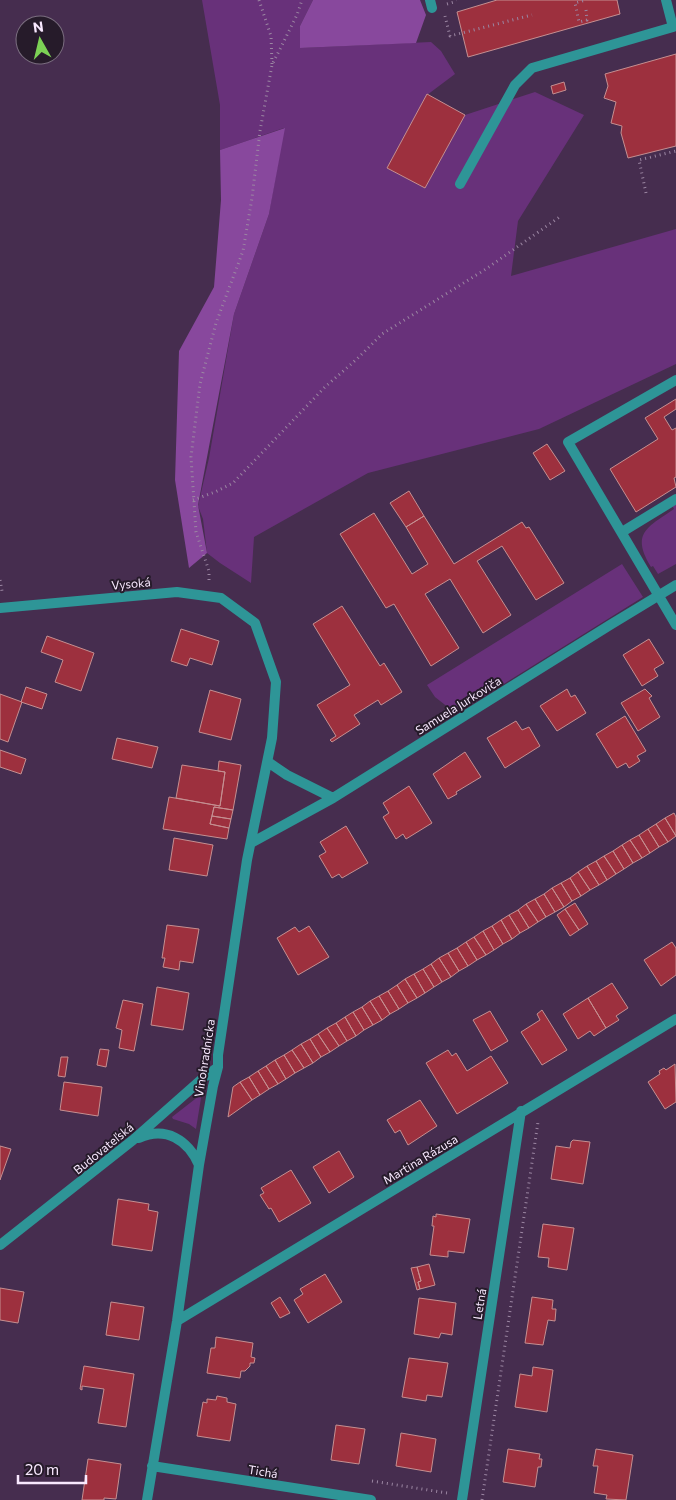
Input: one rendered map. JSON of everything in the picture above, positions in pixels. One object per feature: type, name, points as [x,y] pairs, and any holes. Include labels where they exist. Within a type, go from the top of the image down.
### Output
[{"type":"street","points":[[460,184],[515,85],[532,68],[675,26],[666,0]]},
{"type":"street","points":[[676,380],[568,442],[676,625]]},
{"type":"street","points":[[622,532],[676,498]]},
{"type":"street","name":"Samuela Jurkoviča","points":[[251,843],[333,798],[676,585]]},
{"type":"street","name":"Vysoká","points":[[0,608],[177,592],[222,598],[255,623]]},
{"type":"street","name":"Vinohradnícka","points":[[147,1500],[177,1321],[199,1164],[212,1086],[218,1067],[218,1054],[247,860],[272,738],[276,682],[255,623]]},
{"type":"street","points":[[268,762],[287,775],[333,798]]},
{"type":"street","name":"Martina Rázusa","points":[[177,1321],[521,1111],[676,1019]]},
{"type":"street","name":"Budovateľská","points":[[0,1245],[133,1140],[218,1067]]},
{"type":"street","name":"Letná","points":[[462,1500],[521,1111]]},
{"type":"street","points":[[133,1140],[159,1133],[172,1136],[184,1142],[194,1152],[199,1164]]},
{"type":"street","name":"Tichá","points":[[152,1466],[371,1500]]},
{"type":"path","points":[[208,596],[209,571],[196,532],[191,457],[200,384],[216,323],[243,252],[260,131],[272,65],[271,36],[259,0]]},
{"type":"path","points":[[272,65],[297,15],[302,0]]},
{"type":"path","points":[[454,2],[462,0]]},
{"type":"path","points":[[586,0],[574,3],[579,22],[587,20],[586,10]]},
{"type":"path","points":[[445,15],[450,36],[532,14]]},
{"type":"path","points":[[646,193],[639,160],[676,151]]},
{"type":"path","points":[[193,500],[233,483],[326,387],[382,334],[486,270],[561,216]]},
{"type":"path","points":[[482,1500],[541,1100]]},
{"type":"shaded area","points":[[202,0],[313,0],[300,26],[300,48],[431,42],[441,51],[455,74],[427,95],[387,168],[425,188],[465,115],[535,92],[584,115],[518,221],[511,276],[676,229],[676,364],[539,429],[368,473],[254,537],[251,583],[220,563],[207,553],[203,519],[198,506],[209,458],[234,314],[269,214],[284,128],[220,150],[220,105]]},
{"type":"shaded area","points":[[313,0],[420,0],[426,15],[416,43],[300,48],[300,26]]},
{"type":"shaded area","points":[[285,128],[269,214],[234,314],[198,505],[207,553],[189,568],[175,480],[179,351],[214,287],[221,200],[220,150]]},
{"type":"shaded area","points":[[676,502],[676,564],[658,574],[653,566],[651,567],[645,555],[642,538],[650,526],[674,509],[672,505]]},
{"type":"shaded area","points":[[622,564],[643,597],[470,705],[449,708],[435,697],[427,685]]},
{"type":"shaded area","points":[[199,1096],[201,1098],[196,1129],[189,1124],[173,1119],[172,1117]]},
{"type":"building","points":[[497,0],[617,0],[620,14],[468,57],[457,12]]},
{"type":"building","points":[[676,54],[676,146],[628,158],[621,133],[622,126],[611,123],[616,102],[604,98],[608,86],[605,74]]},
{"type":"building","points":[[564,82],[566,90],[553,94],[551,86]]},
{"type":"building","points":[[427,94],[465,115],[425,188],[387,168]]},
{"type":"building","points":[[676,399],[676,409],[664,417],[672,430],[676,428],[676,477],[674,478],[676,487],[636,512],[610,469],[658,439],[645,418]]},
{"type":"building","points":[[547,444],[565,471],[550,480],[533,453]]},
{"type":"building","points":[[409,491],[424,516],[406,527],[390,503]]},
{"type":"building","points":[[374,513],[412,574],[428,564],[406,527],[424,516],[454,564],[522,522],[526,528],[529,527],[564,583],[536,600],[502,546],[477,561],[511,615],[483,633],[450,579],[425,594],[459,648],[431,666],[394,604],[386,608],[340,534]]},
{"type":"building","points":[[342,606],[380,666],[384,663],[402,692],[381,705],[378,700],[354,715],[360,724],[332,742],[330,740],[336,736],[317,705],[350,685],[313,624]]},
{"type":"building","points":[[181,629],[219,641],[212,665],[190,658],[187,666],[171,661]]},
{"type":"building","points":[[47,636],[94,653],[81,691],[55,682],[63,660],[41,652]]},
{"type":"building","points":[[649,639],[664,663],[654,669],[658,676],[642,686],[623,655]]},
{"type":"building","points":[[26,687],[47,694],[42,709],[21,702]]},
{"type":"building","points":[[567,689],[571,697],[575,695],[586,713],[557,731],[540,706]]},
{"type":"building","points":[[645,689],[652,696],[649,698],[660,717],[638,731],[621,703]]},
{"type":"building","points":[[210,690],[241,699],[231,740],[199,732]]},
{"type":"building","points":[[0,694],[22,702],[8,742],[0,739]]},
{"type":"building","points":[[625,716],[646,751],[637,756],[640,761],[629,768],[626,763],[617,768],[596,734]]},
{"type":"building","points":[[516,721],[522,730],[529,727],[540,746],[505,768],[487,738]]},
{"type":"building","points":[[117,738],[158,747],[152,768],[112,759]]},
{"type":"building","points":[[0,750],[26,759],[21,774],[0,767]]},
{"type":"building","points":[[465,752],[481,777],[448,799],[433,774]]},
{"type":"building","points":[[219,761],[241,765],[233,810],[214,807],[210,824],[229,828],[227,839],[163,829],[169,797],[220,806],[225,772],[218,771]]},
{"type":"building","points":[[182,765],[225,772],[220,806],[176,798]]},
{"type":"building","points":[[409,786],[432,823],[406,839],[403,834],[396,839],[383,817],[389,813],[383,803]]},
{"type":"building","points":[[214,807],[233,810],[231,819],[212,816]]},
{"type":"building","points":[[674,813],[676,817],[676,836],[665,818]]},
{"type":"building","points":[[212,816],[231,819],[229,828],[210,824]]},
{"type":"building","points":[[665,818],[676,836],[668,842],[656,824]]},
{"type":"building","points":[[656,824],[668,842],[659,847],[648,829]]},
{"type":"building","points":[[346,826],[368,863],[342,878],[339,874],[332,878],[319,856],[326,852],[320,842]]},
{"type":"building","points":[[648,829],[659,847],[650,853],[639,835]]},
{"type":"building","points":[[639,835],[650,853],[642,858],[630,840]]},
{"type":"building","points":[[174,838],[213,845],[207,876],[169,870]]},
{"type":"building","points":[[630,840],[642,858],[633,863],[622,845]]},
{"type":"building","points":[[622,845],[633,863],[624,869],[613,851]]},
{"type":"building","points":[[613,851],[624,869],[616,874],[604,856]]},
{"type":"building","points":[[604,856],[616,874],[607,880],[596,861]]},
{"type":"building","points":[[596,861],[607,880],[599,885],[587,866]]},
{"type":"building","points":[[587,866],[599,885],[590,890],[578,872]]},
{"type":"building","points":[[578,872],[590,890],[581,896],[570,878]]},
{"type":"building","points":[[570,878],[581,896],[572,901],[561,883]]},
{"type":"building","points":[[561,883],[572,901],[564,907],[552,888]]},
{"type":"building","points":[[552,888],[564,907],[555,912],[544,894]]},
{"type":"building","points":[[544,894],[555,912],[546,917],[535,899]]},
{"type":"building","points":[[535,899],[546,917],[538,922],[526,904]]},
{"type":"building","points":[[575,903],[588,924],[579,930],[565,909]]},
{"type":"building","points":[[526,904],[538,922],[529,928],[518,910]]},
{"type":"building","points":[[565,909],[579,930],[570,936],[557,915]]},
{"type":"building","points":[[518,910],[529,928],[520,933],[509,915]]},
{"type":"building","points":[[509,915],[520,933],[512,939],[501,920]]},
{"type":"building","points":[[501,920],[512,939],[503,944],[492,926]]},
{"type":"building","points":[[167,925],[199,929],[193,963],[180,961],[179,970],[163,967],[165,958],[162,958]]},
{"type":"building","points":[[309,926],[329,957],[298,975],[277,938],[295,927],[299,932]]},
{"type":"building","points":[[492,926],[503,944],[494,950],[483,931]]},
{"type":"building","points":[[483,931],[494,950],[486,955],[474,937]]},
{"type":"building","points":[[474,937],[486,955],[477,960],[466,942]]},
{"type":"building","points":[[466,942],[477,960],[468,966],[457,948]]},
{"type":"building","points":[[672,942],[676,948],[676,975],[661,986],[644,960]]},
{"type":"building","points":[[457,948],[468,966],[459,971],[448,953]]},
{"type":"building","points":[[448,953],[459,971],[451,977],[439,958]]},
{"type":"building","points":[[439,958],[451,977],[442,982],[431,964]]},
{"type":"building","points":[[431,964],[442,982],[434,987],[423,969]]},
{"type":"building","points":[[423,969],[434,987],[425,993],[414,974]]},
{"type":"building","points":[[414,974],[425,993],[417,998],[405,979]]},
{"type":"building","points":[[405,979],[417,998],[408,1003],[397,985]]},
{"type":"building","points":[[612,983],[628,1008],[616,1016],[619,1020],[606,1028],[588,998]]},
{"type":"building","points":[[397,985],[408,1003],[399,1009],[388,991]]},
{"type":"building","points":[[157,987],[189,993],[183,1030],[151,1025]]},
{"type":"building","points":[[388,991],[399,1009],[390,1014],[379,996]]},
{"type":"building","points":[[379,996],[390,1014],[382,1020],[370,1001]]},
{"type":"building","points":[[588,998],[606,1028],[594,1036],[590,1031],[578,1039],[563,1014]]},
{"type":"building","points":[[123,1000],[143,1004],[134,1051],[119,1048],[122,1030],[116,1028]]},
{"type":"building","points":[[370,1001],[382,1020],[373,1025],[362,1007]]},
{"type":"building","points":[[362,1007],[373,1025],[364,1030],[353,1012]]},
{"type":"building","points":[[542,1010],[567,1050],[542,1065],[521,1032],[540,1020],[537,1014]]},
{"type":"building","points":[[490,1011],[508,1041],[491,1051],[473,1020]]},
{"type":"building","points":[[353,1012],[364,1030],[356,1036],[345,1017]]},
{"type":"building","points":[[345,1017],[356,1036],[347,1041],[336,1023]]},
{"type":"building","points":[[336,1023],[347,1041],[339,1046],[327,1028]]},
{"type":"building","points":[[327,1028],[339,1046],[330,1052],[318,1034]]},
{"type":"building","points":[[318,1034],[330,1052],[321,1057],[310,1039]]},
{"type":"building","points":[[310,1039],[321,1057],[313,1063],[301,1044]]},
{"type":"building","points":[[301,1044],[313,1063],[304,1068],[292,1050]]},
{"type":"building","points":[[100,1049],[109,1050],[106,1067],[97,1065]]},
{"type":"building","points":[[292,1050],[304,1068],[295,1073],[284,1055]]},
{"type":"building","points":[[448,1050],[452,1056],[456,1053],[467,1071],[491,1056],[508,1083],[457,1114],[426,1063]]},
{"type":"building","points":[[284,1055],[295,1073],[286,1079],[275,1060]]},
{"type":"building","points":[[61,1057],[68,1057],[65,1077],[58,1076]]},
{"type":"building","points":[[275,1060],[286,1079],[278,1084],[266,1066]]},
{"type":"building","points":[[675,1064],[676,1102],[665,1109],[648,1082],[660,1074],[659,1071],[664,1068],[666,1070]]},
{"type":"building","points":[[266,1066],[278,1084],[269,1089],[258,1071]]},
{"type":"building","points":[[258,1071],[269,1089],[260,1095],[249,1077]]},
{"type":"building","points":[[249,1077],[260,1095],[252,1100],[240,1082]]},
{"type":"building","points":[[64,1082],[102,1087],[98,1116],[60,1110]]},
{"type":"building","points":[[240,1082],[252,1100],[228,1117],[233,1087]]},
{"type":"building","points":[[420,1100],[437,1126],[408,1145],[400,1130],[395,1133],[387,1120]]},
{"type":"building","points":[[573,1140],[590,1142],[583,1184],[551,1179],[556,1146],[570,1148]]},
{"type":"building","points":[[0,1146],[11,1149],[0,1180]]},
{"type":"building","points":[[339,1151],[354,1177],[329,1193],[313,1167]]},
{"type":"building","points":[[291,1170],[311,1203],[279,1222],[271,1208],[269,1209],[260,1195],[264,1193],[261,1188]]},
{"type":"building","points":[[118,1199],[149,1204],[148,1210],[158,1212],[152,1251],[112,1245]]},
{"type":"building","points":[[436,1214],[470,1219],[464,1253],[448,1251],[448,1257],[430,1255],[434,1226],[432,1226],[433,1216],[436,1217]]},
{"type":"building","points":[[543,1224],[574,1228],[567,1270],[548,1267],[549,1258],[538,1257]]},
{"type":"building","points":[[429,1264],[435,1285],[420,1289],[418,1282],[421,1281],[417,1267]]},
{"type":"building","points":[[417,1267],[421,1281],[418,1282],[420,1289],[417,1290],[411,1268]]},
{"type":"building","points":[[325,1274],[342,1302],[308,1323],[294,1300],[303,1294],[300,1289]]},
{"type":"building","points":[[0,1288],[24,1292],[18,1323],[0,1320]]},
{"type":"building","points":[[280,1297],[290,1313],[280,1318],[271,1303]]},
{"type":"building","points":[[532,1297],[553,1300],[552,1309],[556,1309],[555,1321],[548,1320],[543,1345],[525,1343]]},
{"type":"building","points":[[419,1298],[456,1303],[452,1335],[441,1333],[439,1338],[414,1334]]},
{"type":"building","points":[[111,1302],[144,1307],[139,1340],[106,1335]]},
{"type":"building","points":[[216,1337],[253,1343],[251,1357],[255,1358],[254,1363],[250,1363],[250,1366],[245,1371],[241,1371],[240,1378],[207,1373],[211,1348],[215,1348]]},
{"type":"building","points":[[409,1358],[448,1363],[442,1397],[427,1395],[426,1401],[402,1397]]},
{"type":"building","points":[[84,1366],[134,1374],[126,1427],[98,1423],[104,1389],[82,1386],[82,1390],[80,1389]]},
{"type":"building","points":[[533,1367],[553,1370],[547,1412],[515,1407],[520,1374],[532,1376]]},
{"type":"building","points":[[217,1396],[227,1398],[227,1402],[236,1404],[230,1441],[197,1436],[203,1402],[207,1403],[207,1399],[216,1400]]},
{"type":"building","points":[[336,1425],[365,1429],[359,1464],[331,1460]]},
{"type":"building","points":[[401,1433],[436,1439],[431,1472],[396,1466]]},
{"type":"building","points":[[508,1449],[540,1454],[539,1459],[542,1459],[541,1467],[538,1467],[535,1487],[503,1482]]},
{"type":"building","points":[[596,1449],[633,1455],[626,1500],[606,1499],[607,1495],[594,1493],[598,1466],[593,1466]]},
{"type":"building","points":[[88,1459],[121,1464],[116,1499],[82,1500]]}]
